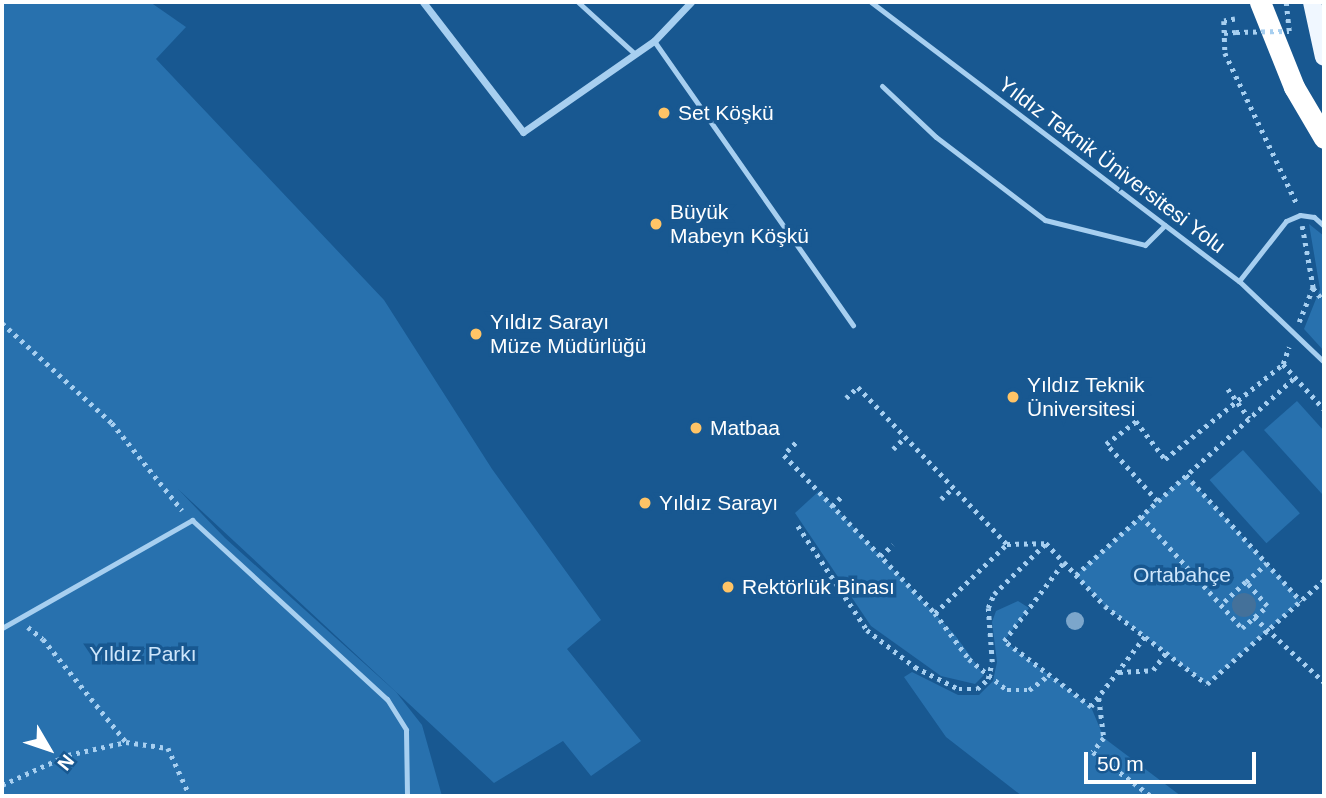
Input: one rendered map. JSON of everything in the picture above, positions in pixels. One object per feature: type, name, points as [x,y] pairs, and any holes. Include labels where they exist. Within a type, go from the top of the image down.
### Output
[{"type":"highway","points":[[1260,2],[1294,87],[1324,138]]},
{"type":"main road","points":[[1312,2],[1324,57]]},
{"type":"street","points":[[423,2],[523,132],[654,41],[691,2]]},
{"type":"lane","points":[[578,2],[635,54]]},
{"type":"lane","name":"Yıldız Teknik Üniversitesi Yolu","points":[[871,2],[1239,281],[1296,331],[1324,362]]},
{"type":"lane","points":[[654,41],[853,325]]},
{"type":"lane","points":[[882,86],[936,137],[1045,220],[1145,245],[1165,225]]},
{"type":"lane","points":[[1239,281],[1286,221],[1300,215],[1314,217],[1324,226]]},
{"type":"lane","points":[[2,628],[192,520],[387,699],[406,730],[407,796]]},
{"type":"path","points":[[1224,33],[1289,31],[1286,2]]},
{"type":"path","points":[[1235,19],[1224,21],[1225,53],[1259,131],[1293,187],[1313,288],[1324,301]]},
{"type":"path","points":[[1157,501],[1106,444],[1136,421],[1165,459],[1283,363],[1313,288]]},
{"type":"path","points":[[2,323],[112,423],[157,484],[192,520]]},
{"type":"path","points":[[1283,363],[1324,409]]},
{"type":"path","points":[[1076,575],[1295,377]]},
{"type":"path","points":[[846,398],[858,387],[1007,544]]},
{"type":"path","points":[[1228,389],[1250,418]]},
{"type":"path","points":[[893,449],[906,437]]},
{"type":"path","points":[[796,443],[784,455],[935,613],[988,679],[1007,690],[1029,690],[1049,675]]},
{"type":"path","points":[[1186,475],[1301,601]]},
{"type":"path","points":[[941,499],[953,487]]},
{"type":"path","points":[[832,506],[841,497]]},
{"type":"path","points":[[1141,516],[1242,628],[1267,606],[1246,582]]},
{"type":"path","points":[[798,526],[867,630],[892,651],[959,689],[977,690],[988,679],[992,662],[988,608],[994,594],[1046,543]]},
{"type":"path","points":[[935,613],[1007,544],[1046,543],[1105,606],[1207,684],[1324,580]]},
{"type":"path","points":[[880,556],[892,545]]},
{"type":"path","points":[[1064,562],[1004,641],[1091,707],[1144,636]]},
{"type":"path","points":[[1221,605],[1267,563]]},
{"type":"path","points":[[1254,617],[1324,682]]},
{"type":"path","points":[[18,619],[43,639],[126,742]]},
{"type":"path","points":[[1118,672],[1153,670],[1166,653]]},
{"type":"path","points":[[1099,697],[1104,738],[1093,752],[1151,796]]},
{"type":"path","points":[[2,785],[68,755],[126,742],[168,748],[189,795]]},
{"type":"green space","name":"Yıldız Parkı","points":[[2,2],[150,2],[186,27],[156,59],[384,300],[492,469],[601,620],[567,649],[641,741],[591,776],[563,741],[494,783],[178,489],[225,538],[396,692],[422,725],[442,796],[2,796]]},
{"type":"green space","points":[[1309,224],[1324,236],[1324,351],[1304,329],[1320,289]]},
{"type":"green space","points":[[1297,401],[1324,431],[1322,494],[1264,430]]},
{"type":"green space","points":[[1243,450],[1300,513],[1266,543],[1210,480]]},
{"type":"green space","name":"Ortabahçe","points":[[1186,475],[1301,601],[1207,684],[1105,606],[1076,575]]},
{"type":"green space","points":[[819,491],[955,635],[984,675],[975,684],[941,676],[871,626],[795,513]]},
{"type":"green space","points":[[1018,601],[1029,608],[1004,641],[1091,707],[1104,738],[1181,796],[1022,796],[946,737],[904,677],[912,672],[958,695],[979,695],[993,681],[997,662],[992,622],[996,611]]},
{"type":"shaded area","points":[[1244,593],[1255,600],[1256,605],[1249,616],[1244,617],[1233,610],[1232,605],[1239,594]]},
{"type":"place","name":"Set Köşkü","points":[[664,113]]},
{"type":"place","name":"Büyük Mabeyn Köşkü","points":[[656,224]]},
{"type":"place","name":"Yıldız Sarayı Müze Müdürlüğü","points":[[476,334]]},
{"type":"place","name":"Yıldız Teknik Üniversitesi","points":[[1013,397]]},
{"type":"place","name":"Matbaa","points":[[696,428]]},
{"type":"place","name":"Yıldız Sarayı","points":[[645,503]]},
{"type":"place","name":"Rektörlük Binası","points":[[728,587]]}]
